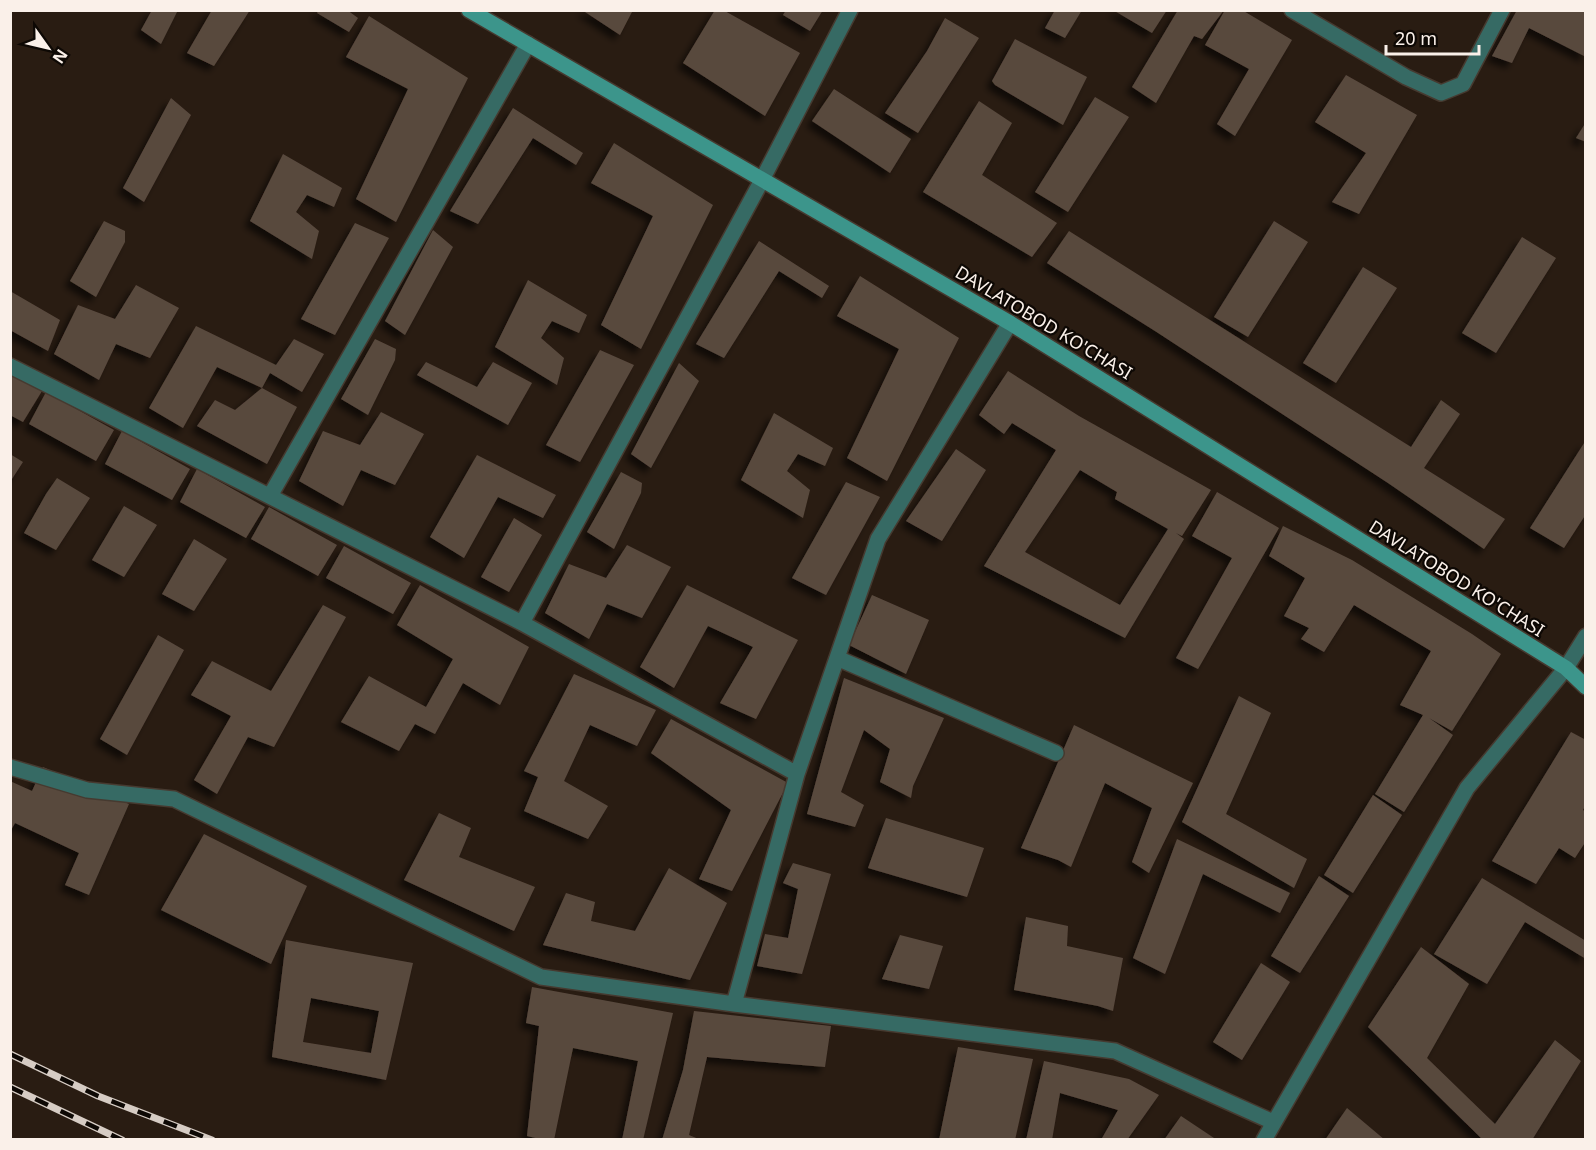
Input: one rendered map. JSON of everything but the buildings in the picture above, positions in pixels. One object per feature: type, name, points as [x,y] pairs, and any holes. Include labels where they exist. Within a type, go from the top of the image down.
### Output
[{"type":"street","name":"DAVLATOBOD KO'CHASI","points":[[469,10],[1010,323],[1566,668],[1586,687]]},
{"type":"street","points":[[522,622],[762,180],[850,10]]},
{"type":"street","points":[[1292,10],[1406,77],[1441,93],[1463,84],[1502,10]]},
{"type":"street","points":[[270,496],[528,44]]},
{"type":"street","points":[[734,1004],[797,774],[878,539],[1010,323]]},
{"type":"street","points":[[10,366],[522,622],[797,774]]},
{"type":"street","points":[[1264,1140],[1467,788],[1566,668],[1586,636]]},
{"type":"street","points":[[837,658],[1056,753]]},
{"type":"street","points":[[10,767],[87,790],[174,799],[541,977],[734,1004],[1115,1051],[1273,1122]]},
{"type":"railway","points":[[10,1054],[98,1096],[212,1140]]},
{"type":"railway","points":[[10,1087],[122,1140]]}]
